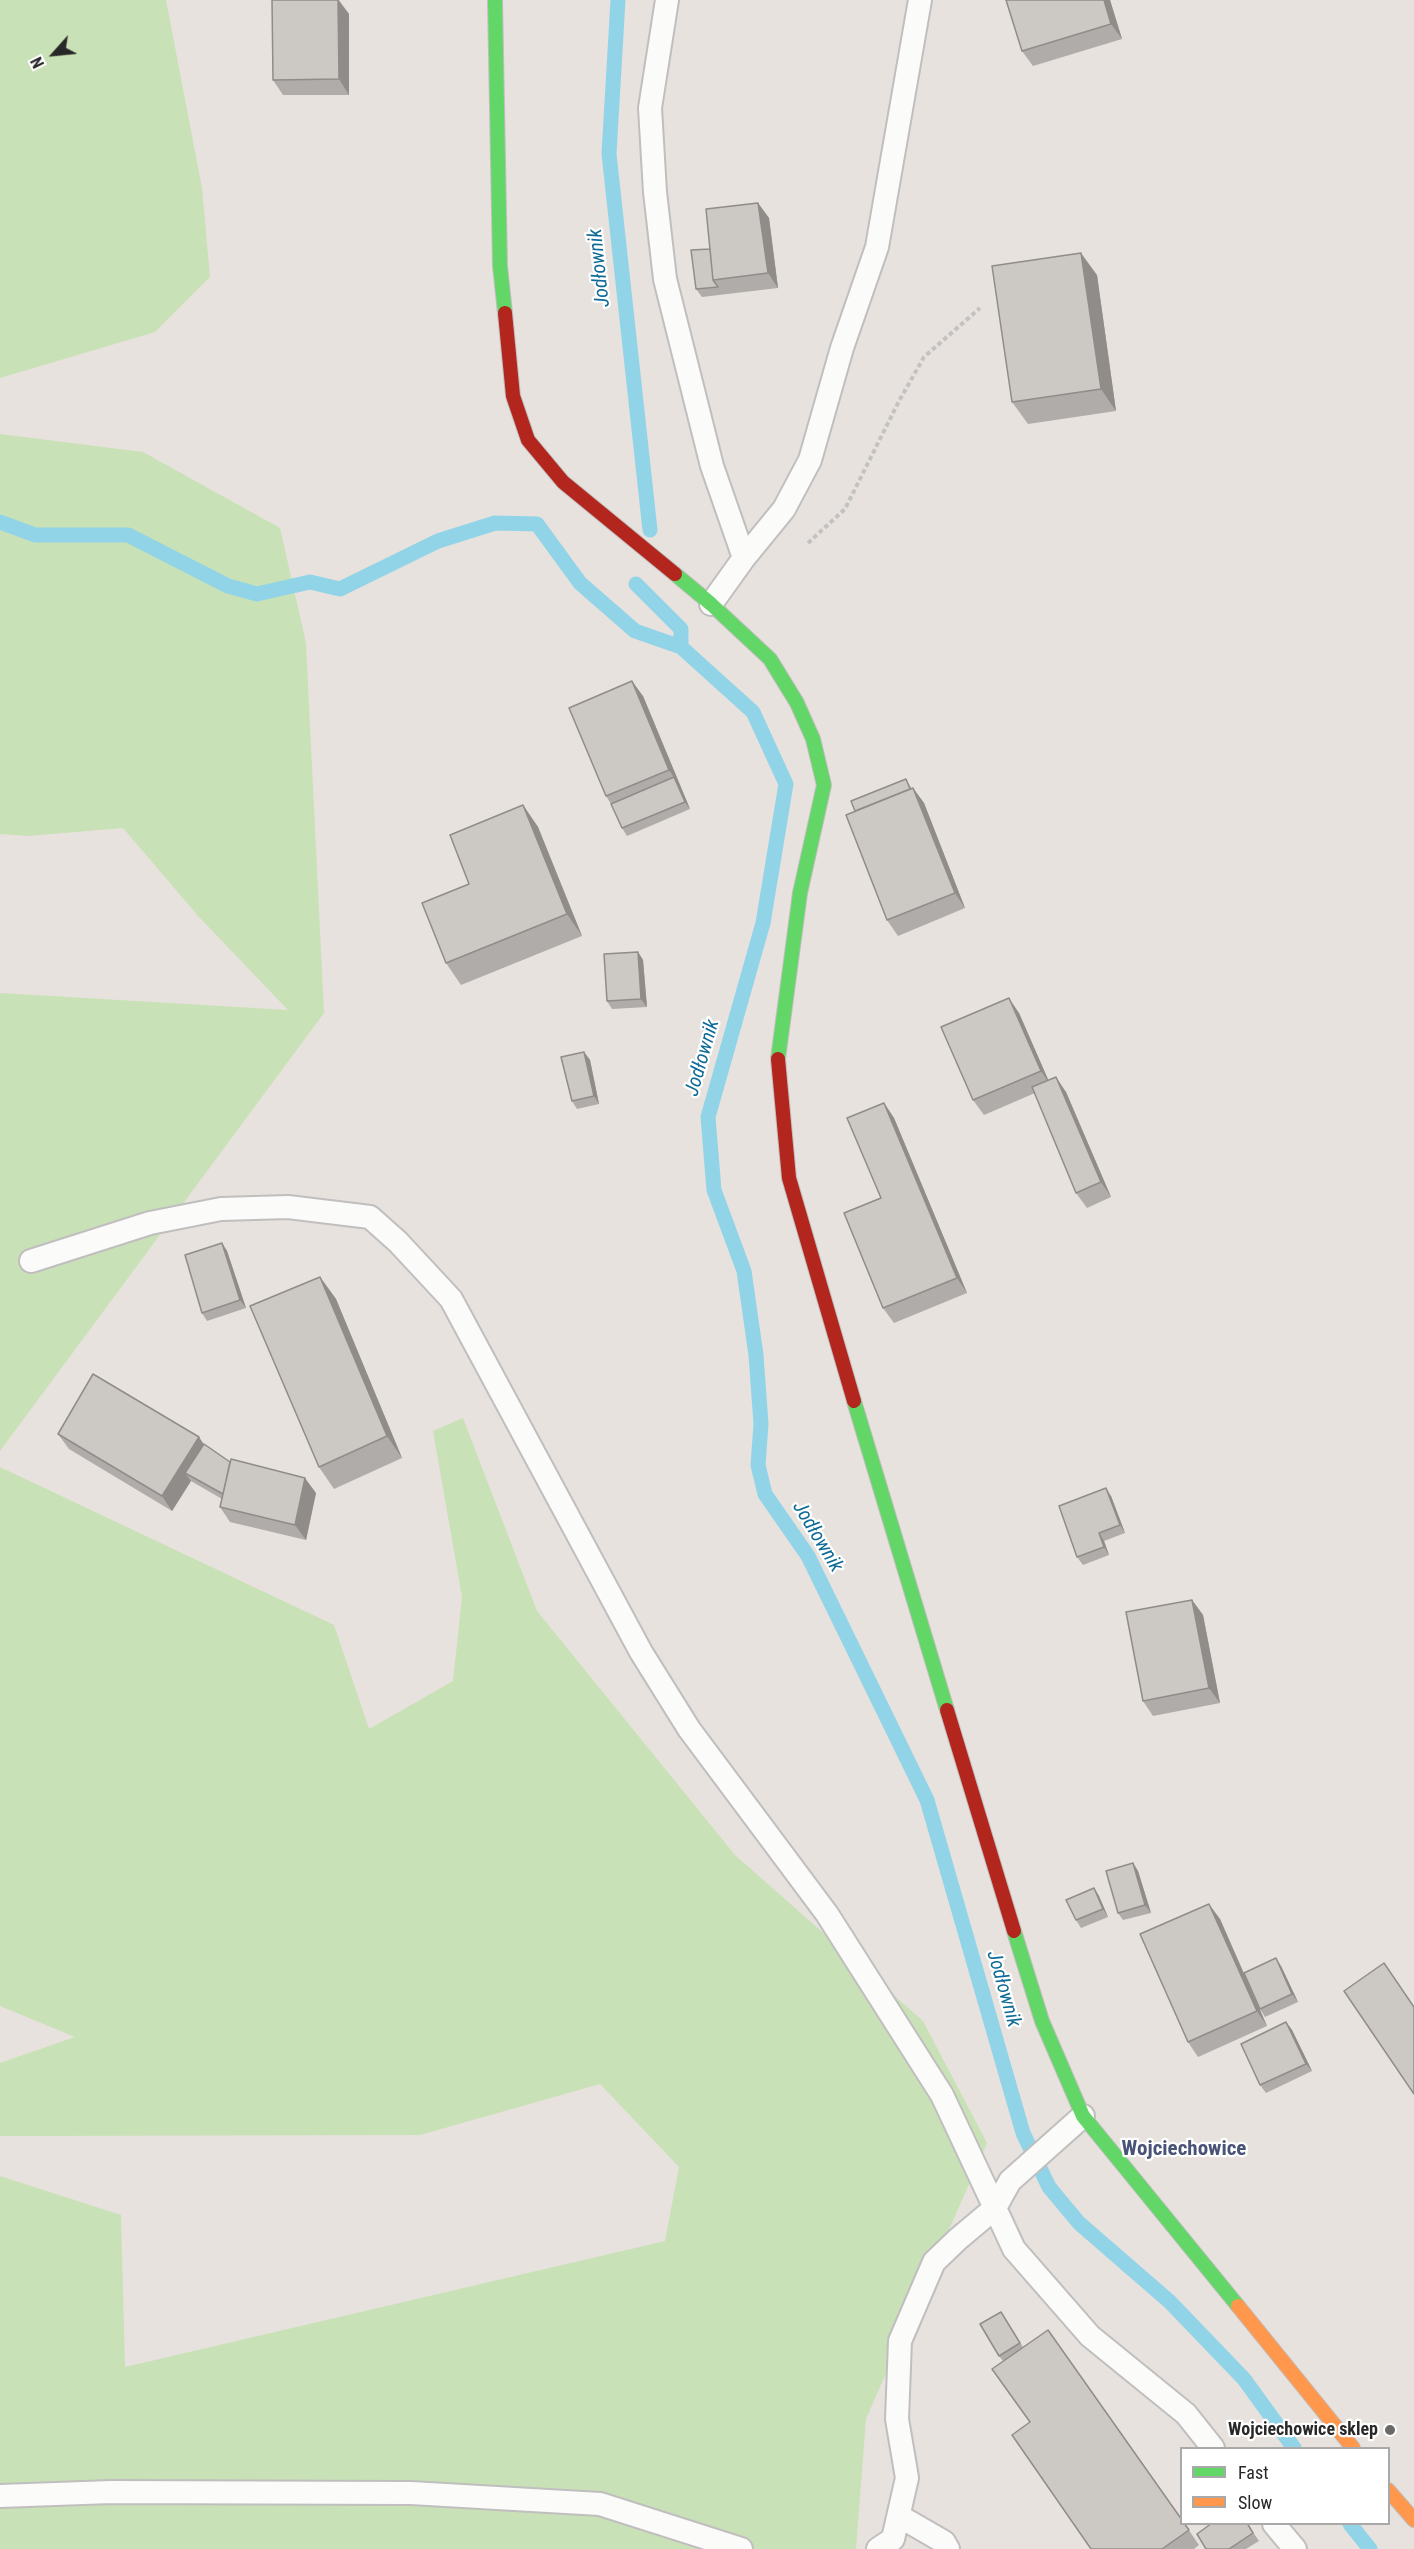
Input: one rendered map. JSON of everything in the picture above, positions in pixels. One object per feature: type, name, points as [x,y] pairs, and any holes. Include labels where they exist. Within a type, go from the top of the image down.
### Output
[{"type":"street","points":[[495,0],[500,266],[513,396],[528,440],[563,482],[711,604],[770,659],[797,703],[813,739],[824,785],[800,893],[778,1057],[789,1178],[869,1455],[1042,2021],[1083,2116],[1352,2447]]},
{"type":"street","points":[[1390,2491],[1414,2520]]},
{"type":"lane","points":[[667,0],[650,108],[655,192],[665,279],[712,466],[744,558]]},
{"type":"lane","points":[[711,604],[744,558],[784,509],[810,460],[842,348],[878,247],[920,0]]},
{"type":"lane","points":[[31,1261],[150,1223],[222,1209],[288,1207],[370,1217],[398,1242],[451,1299],[641,1652],[689,1728],[840,1934],[942,2096],[1014,2249],[1090,2336],[1186,2414],[1213,2447]]},
{"type":"lane","points":[[878,2549],[893,2539],[907,2478],[897,2420],[900,2341],[934,2262],[995,2208],[1010,2181],[1083,2116]]},
{"type":"lane","points":[[0,2496],[111,2492],[411,2493],[600,2504],[741,2549]]},
{"type":"lane","points":[[898,2516],[944,2542],[948,2549]]},
{"type":"lane","points":[[1276,2525],[1295,2549]]},
{"type":"path","points":[[804,546],[814,540],[845,509],[899,401],[924,357],[980,308]]},
{"type":"green space","points":[[0,0],[166,0],[202,188],[210,277],[155,332],[0,378]]},
{"type":"green space","points":[[0,434],[143,452],[280,528],[306,643],[324,1013],[0,1451],[0,993],[288,1010],[199,917],[123,828],[28,836],[0,834]]},
{"type":"green space","points":[[463,1418],[537,1611],[735,1855],[923,2021],[987,2143],[866,2419],[856,2549],[0,2549],[0,2176],[121,2215],[125,2367],[665,2241],[679,2167],[600,2084],[420,2135],[0,2136],[0,2063],[75,2037],[0,2006],[0,1467],[334,1625],[369,1729],[453,1681],[462,1597],[433,1431]]},
{"type":"building","points":[[272,0],[338,0],[339,79],[273,80]]},
{"type":"building","points":[[1006,0],[1104,0],[1111,24],[1022,51]]},
{"type":"building","points":[[758,203],[768,273],[713,280],[706,209]]},
{"type":"building","points":[[710,249],[713,280],[718,287],[696,289],[691,250]]},
{"type":"building","points":[[1081,253],[1101,389],[1012,402],[992,266]]},
{"type":"building","points":[[632,681],[669,770],[606,796],[569,708]]},
{"type":"building","points":[[674,777],[685,802],[622,828],[611,804]]},
{"type":"building","points":[[906,779],[910,789],[855,811],[851,801]]},
{"type":"building","points":[[913,788],[955,893],[887,920],[846,815]]},
{"type":"building","points":[[523,805],[567,914],[446,963],[422,903],[469,884],[450,835]]},
{"type":"building","points":[[638,952],[641,999],[607,1001],[604,954]]},
{"type":"building","points":[[1009,998],[1041,1071],[973,1100],[941,1027]]},
{"type":"building","points":[[584,1052],[594,1096],[572,1101],[561,1057]]},
{"type":"building","points":[[1056,1077],[1101,1182],[1076,1193],[1032,1087]]},
{"type":"building","points":[[884,1103],[957,1278],[883,1308],[844,1213],[881,1198],[847,1118]]},
{"type":"building","points":[[222,1243],[240,1300],[202,1313],[185,1255]]},
{"type":"building","points":[[320,1277],[387,1436],[319,1467],[250,1306]]},
{"type":"building","points":[[93,1374],[199,1437],[162,1496],[58,1434]]},
{"type":"building","points":[[204,1444],[230,1462],[223,1494],[185,1473]]},
{"type":"building","points":[[231,1459],[305,1478],[295,1525],[220,1507]]},
{"type":"building","points":[[1106,1488],[1120,1525],[1099,1533],[1104,1547],[1077,1557],[1059,1506]]},
{"type":"building","points":[[1192,1600],[1209,1688],[1143,1701],[1126,1612]]},
{"type":"building","points":[[1133,1863],[1145,1905],[1118,1913],[1106,1871]]},
{"type":"building","points":[[1094,1888],[1103,1909],[1076,1920],[1066,1900]]},
{"type":"building","points":[[1209,1904],[1257,2011],[1188,2042],[1140,1934]]},
{"type":"building","points":[[1276,1958],[1292,1994],[1260,2009],[1244,1973]]},
{"type":"building","points":[[1384,1963],[1414,2007],[1414,2094],[1344,1991]]},
{"type":"building","points":[[1286,2022],[1306,2064],[1260,2085],[1241,2044]]},
{"type":"building","points":[[1001,2312],[1020,2343],[999,2356],[980,2324]]},
{"type":"building","points":[[1048,2330],[1180,2517],[1180,2525],[1185,2525],[1189,2530],[1162,2549],[1091,2549],[1012,2435],[1030,2422],[992,2369]]},
{"type":"building","points":[[1209,2525],[1248,2525],[1253,2533],[1229,2549],[1206,2549],[1197,2534]]},
{"type":"waterway","name":"Jodłownik","points":[[618,0],[609,154],[650,530]]},
{"type":"waterway","points":[[0,522],[35,535],[128,535],[228,586],[257,594],[310,582],[340,589],[438,541],[495,523],[537,524],[580,583],[635,631],[681,647]]},
{"type":"waterway","name":"Jodłownik","points":[[636,584],[681,629],[681,647],[753,712],[786,784],[763,923],[708,1117],[714,1190],[744,1271],[756,1355],[761,1424],[758,1465],[765,1494],[808,1556],[927,1800],[1023,2133],[1049,2187],[1079,2223],[1170,2302],[1244,2379],[1293,2447]]},
{"type":"waterway","name":"Jodłownik","points":[[1351,2525],[1370,2549]]},
{"type":"traffic: fast","points":[[495,0],[500,266],[505,313]]},
{"type":"traffic: fast","points":[[675,574],[770,659],[797,703],[813,739],[824,785],[800,893],[778,1059]]},
{"type":"traffic: fast","points":[[854,1401],[947,1710]]},
{"type":"traffic: fast","points":[[1014,1931],[1042,2021],[1083,2116],[1238,2306]]},
{"type":"traffic: slow","points":[[1238,2306],[1352,2447]]},
{"type":"traffic: slow","points":[[1390,2492],[1414,2520]]},
{"type":"traffic: jam","points":[[505,313],[513,396],[528,440],[563,482],[675,574]]},
{"type":"traffic: jam","points":[[778,1059],[789,1178],[854,1401]]},
{"type":"traffic: jam","points":[[947,1710],[1014,1931]]},
{"type":"place","name":"Wojciechowice sklep","points":[[1390,2430]]},
{"type":"district","name":"Wojciechowice","points":[[1184,2150]]}]
